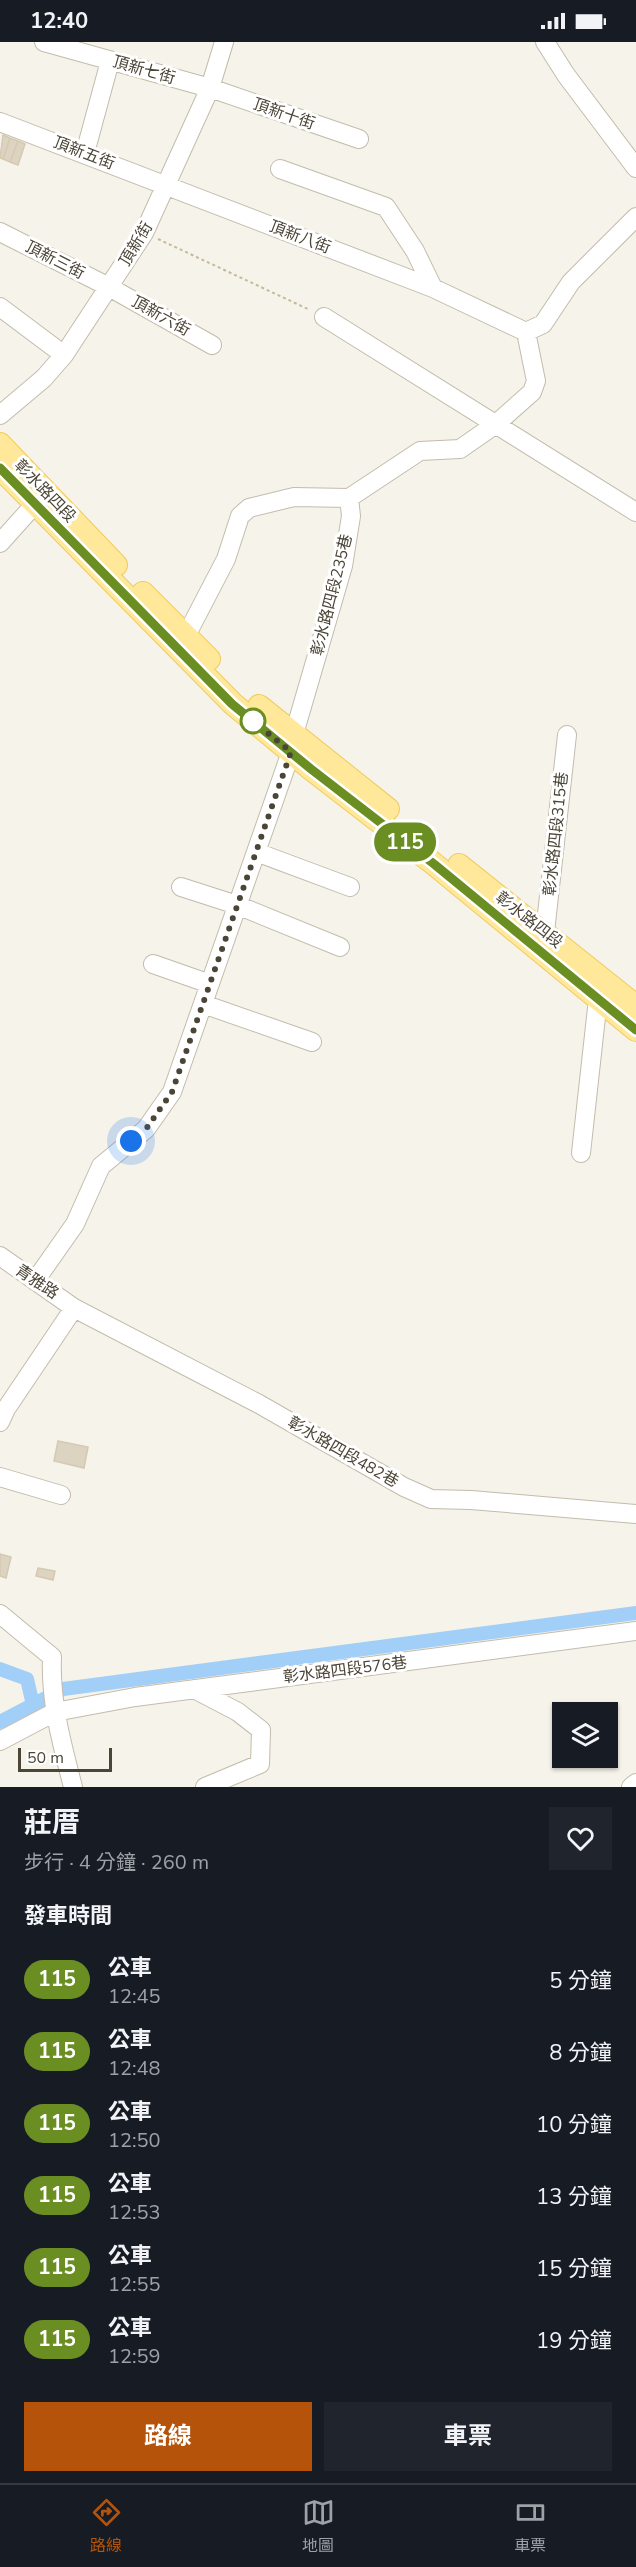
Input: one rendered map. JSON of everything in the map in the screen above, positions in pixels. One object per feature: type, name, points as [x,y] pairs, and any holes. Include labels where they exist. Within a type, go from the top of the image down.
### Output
[{"type":"main road","name":"彰水路四段","points":[[0,444],[292,743],[434,864],[566,960],[636,1006]]},
{"type":"main road","name":"彰水路四段","points":[[0,468],[232,704],[292,743],[545,932],[598,999],[636,1030]]},
{"type":"street","name":"頂新七街","points":[[44,42],[210,88]]},
{"type":"street","name":"頂新街","points":[[0,415],[44,378],[64,355],[144,233],[210,88],[224,42]]},
{"type":"street","points":[[545,42],[566,75],[636,168]]},
{"type":"street","points":[[85,153],[110,61]]},
{"type":"street","name":"頂新十街","points":[[210,88],[358,140]]},
{"type":"street","name":"頂新五街","points":[[0,122],[167,186]]},
{"type":"street","points":[[280,169],[386,207],[416,251],[433,288]]},
{"type":"street","name":"頂新八街","points":[[167,186],[433,288],[526,332]]},
{"type":"street","points":[[186,636],[226,559],[240,516],[249,508],[294,497],[349,498],[420,451],[460,449],[496,424],[532,392],[536,381],[526,332],[543,324],[571,282],[636,217]]},
{"type":"street","name":"頂新三街","points":[[0,232],[110,287]]},
{"type":"street","name":"頂新六街","points":[[110,287],[212,345]]},
{"type":"street","points":[[0,307],[64,355]]},
{"type":"street","points":[[324,317],[636,512]]},
{"type":"street","name":"彰水路四段235巷","points":[[35,1281],[75,1224],[101,1166],[146,1129],[172,1092],[292,743],[343,566],[351,516],[349,498]]},
{"type":"street","points":[[0,543],[35,504]]},
{"type":"street","name":"彰水路四段315巷","points":[[545,932],[567,735]]},
{"type":"street","points":[[256,852],[350,887]]},
{"type":"street","points":[[181,887],[237,905],[340,947]]},
{"type":"street","points":[[153,964],[210,984]]},
{"type":"street","points":[[581,1153],[598,999]]},
{"type":"street","points":[[203,1004],[312,1042]]},
{"type":"street","name":"青雅路","points":[[1,1258],[74,1308]]},
{"type":"street","points":[[0,1422],[6,1409],[74,1308]]},
{"type":"street","name":"彰水路四段482巷","points":[[74,1308],[259,1404],[404,1487],[430,1499],[481,1500],[636,1514]]},
{"type":"street","points":[[0,1477],[61,1495]]},
{"type":"street","points":[[0,1614],[52,1657],[51,1682],[55,1712],[73,1787]]},
{"type":"street","name":"彰水路四段576巷","points":[[0,1741],[55,1712],[135,1697],[636,1631]]},
{"type":"street","points":[[194,1689],[238,1712],[261,1730],[260,1764],[205,1787]]},
{"type":"street","points":[[631,1787],[636,1783]]},
{"type":"path","points":[[144,233],[324,317]]},
{"type":"building","points":[[3,135],[10,138],[3,159],[0,158]]},
{"type":"building","points":[[10,138],[18,141],[10,162],[3,159]]},
{"type":"building","points":[[18,141],[25,144],[18,165],[10,162]]},
{"type":"building","points":[[58,1441],[88,1447],[84,1468],[54,1461]]},
{"type":"building","points":[[0,1554],[11,1557],[6,1578],[0,1576]]},
{"type":"building","points":[[38,1568],[55,1571],[53,1580],[36,1576]]},
{"type":"waterway","points":[[0,1722],[63,1689],[636,1613]]},
{"type":"waterway","points":[[0,1669],[27,1679],[33,1705]]},
{"type":"bus line","name":"115","points":[[0,468],[232,704],[311,769],[434,864],[636,1030]]},
{"type":"route","points":[[131,1141],[146,1129],[172,1092],[291,752],[247,716],[253,721]]}]
